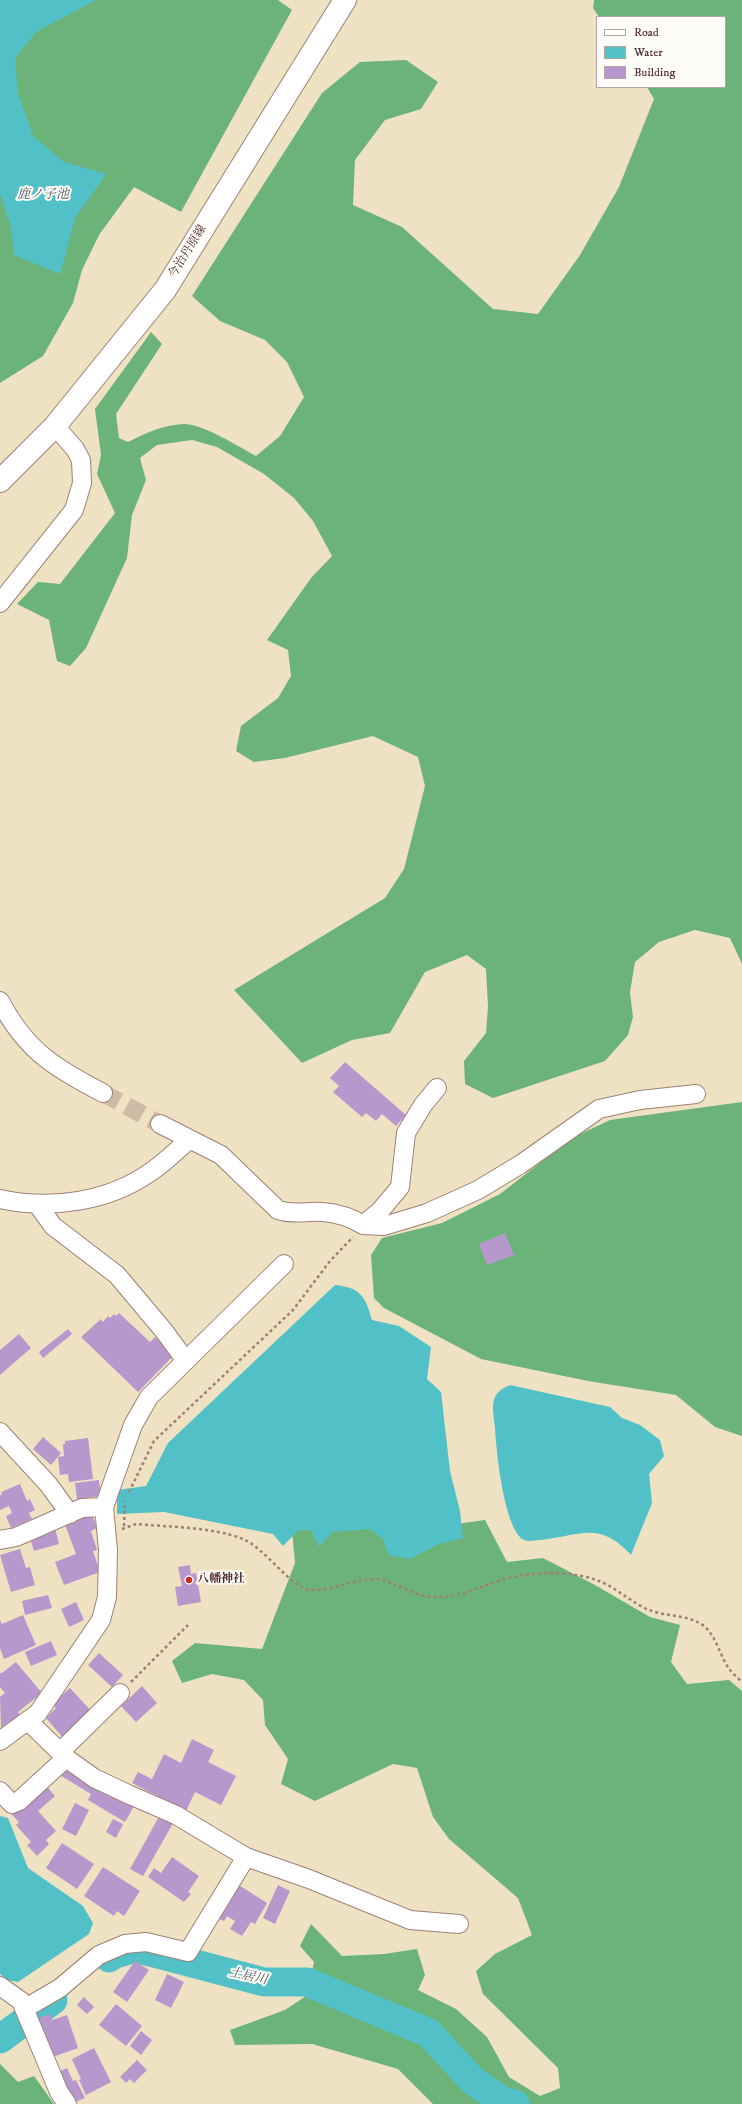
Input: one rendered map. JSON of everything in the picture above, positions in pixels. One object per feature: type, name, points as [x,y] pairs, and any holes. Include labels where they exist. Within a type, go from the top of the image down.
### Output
[{"type":"main road","name":"今治丹原線","points":[[0,481],[55,426],[165,290],[345,0]]},
{"type":"street","points":[[0,603],[74,510],[82,483],[81,460],[75,449],[55,426]]},
{"type":"street","points":[[0,1001],[11,1022],[48,1062],[103,1093]]},
{"type":"street","points":[[363,1226],[380,1211],[400,1187],[406,1133],[423,1105],[437,1088]]},
{"type":"street","points":[[160,1124],[221,1155],[278,1210],[289,1214],[322,1212],[354,1219],[363,1226],[384,1226],[427,1213],[478,1190],[521,1164],[599,1109],[640,1100],[696,1094]]},
{"type":"street","points":[[0,1199],[37,1204],[67,1202],[98,1197],[125,1187],[152,1172],[189,1140]]},
{"type":"street","points":[[37,1204],[53,1226],[117,1275],[164,1331],[186,1361]]},
{"type":"street","points":[[0,1741],[38,1713],[101,1620],[107,1597],[104,1507],[133,1425],[149,1397],[284,1264]]},
{"type":"street","points":[[0,1432],[48,1484],[70,1514]]},
{"type":"street","points":[[0,1540],[16,1537],[82,1508],[104,1507]]},
{"type":"street","points":[[0,1791],[12,1804],[19,1801],[120,1693]]},
{"type":"street","points":[[28,1721],[63,1755],[102,1781],[130,1796],[176,1815],[246,1857],[309,1879],[410,1920],[459,1924]]},
{"type":"street","points":[[24,2009],[60,1988],[99,1955],[125,1944],[146,1942],[188,1952],[246,1857]]},
{"type":"street","points":[[0,1986],[21,2001],[59,2092],[67,2104]]},
{"type":"path","points":[[128,1493],[154,1440],[293,1310],[330,1261],[363,1226]]},
{"type":"path","points":[[124,1528],[125,1499]]},
{"type":"path","points":[[106,1534],[136,1524],[226,1533],[245,1540],[272,1560],[286,1576],[307,1590],[325,1589],[352,1582],[378,1578],[415,1594],[433,1597],[463,1594],[518,1576],[560,1573],[599,1581],[650,1610],[683,1616],[704,1626],[718,1646],[729,1669],[742,1682]]},
{"type":"path","points":[[120,1693],[188,1625]]},
{"type":"green space","points":[[58,0],[278,0],[292,10],[181,212],[134,187],[99,235],[82,270],[73,303],[43,356],[0,383],[0,166],[16,145],[0,78]]},
{"type":"green space","points":[[594,0],[742,0],[742,964],[730,938],[695,930],[659,942],[635,962],[630,992],[633,1017],[628,1035],[605,1061],[493,1098],[465,1084],[464,1061],[486,1033],[488,1006],[486,969],[467,955],[425,972],[390,1033],[352,1040],[302,1063],[234,990],[385,898],[404,869],[425,786],[418,757],[373,736],[285,758],[254,762],[236,751],[241,726],[278,698],[291,676],[288,650],[267,640],[311,578],[332,556],[313,521],[294,498],[264,474],[217,447],[192,440],[157,445],[140,458],[146,480],[132,515],[127,558],[86,648],[70,666],[57,661],[49,620],[17,604],[38,582],[60,584],[115,513],[97,474],[101,455],[95,409],[151,332],[162,344],[116,414],[119,438],[128,442],[162,428],[183,424],[191,425],[210,431],[256,456],[280,436],[304,397],[287,362],[265,340],[220,321],[192,296],[322,93],[360,62],[406,60],[438,82],[421,109],[385,120],[355,160],[353,205],[402,227],[493,309],[538,314],[580,255],[619,187],[654,99],[648,88],[726,88],[726,16],[598,16],[593,8]]},
{"type":"green space","points":[[742,1102],[742,1436],[715,1427],[676,1395],[588,1381],[481,1359],[384,1308],[374,1298],[371,1255],[382,1238],[442,1223],[500,1194],[572,1138],[610,1120]]},
{"type":"green space","points":[[291,1520],[449,1525],[485,1520],[507,1562],[543,1558],[595,1585],[650,1617],[680,1625],[671,1662],[687,1684],[729,1680],[742,1691],[742,2104],[433,2104],[398,2069],[312,2044],[235,2045],[230,2030],[285,2010],[306,1996],[314,1962],[300,1946],[311,1924],[342,1956],[384,1954],[417,1949],[425,1975],[418,1990],[456,2009],[487,2037],[509,2077],[540,2096],[560,2088],[558,2068],[483,1994],[476,1971],[495,1954],[532,1935],[518,1898],[449,1839],[433,1817],[417,1768],[393,1764],[315,1801],[281,1784],[288,1759],[265,1725],[263,1700],[244,1680],[212,1674],[182,1683],[172,1661],[195,1643],[262,1649],[295,1563]]},
{"type":"green space","points":[[0,2064],[18,2082],[34,2076],[54,2104],[0,2104]]},
{"type":"water","name":"鹿ノ子池","points":[[0,0],[96,0],[36,32],[15,58],[18,94],[33,136],[64,162],[106,174],[75,218],[60,274],[14,255],[11,226],[0,194]]},
{"type":"water","points":[[335,1285],[351,1288],[361,1295],[367,1305],[372,1320],[399,1326],[431,1347],[427,1379],[441,1392],[450,1471],[460,1511],[463,1538],[439,1544],[410,1559],[389,1555],[383,1539],[370,1529],[332,1532],[319,1547],[311,1530],[299,1530],[283,1546],[273,1534],[164,1512],[117,1514],[117,1490],[146,1486],[168,1443]]},
{"type":"water","points":[[510,1385],[610,1407],[622,1418],[640,1425],[660,1440],[664,1456],[649,1474],[652,1503],[631,1555],[619,1544],[608,1537],[598,1534],[577,1534],[526,1541],[517,1533],[506,1506],[502,1488],[493,1408],[495,1397],[503,1389]]},
{"type":"water","points":[[0,1816],[8,1818],[28,1868],[83,1906],[93,1923],[89,1934],[18,1982],[7,1980],[0,1974]]},
{"type":"building","points":[[345,1062],[406,1115],[396,1126],[382,1114],[376,1121],[366,1113],[362,1117],[333,1092],[339,1086],[330,1078]]},
{"type":"building","points":[[505,1233],[514,1255],[487,1265],[479,1244]]},
{"type":"building","points":[[119,1313],[150,1342],[155,1337],[174,1355],[138,1392],[81,1337],[101,1319],[103,1322],[108,1316],[110,1318],[114,1314],[116,1316]]},
{"type":"building","points":[[68,1329],[72,1334],[43,1358],[39,1352]]},
{"type":"building","points":[[19,1334],[31,1348],[0,1375],[0,1350]]},
{"type":"building","points":[[43,1437],[61,1453],[51,1465],[33,1449]]},
{"type":"building","points":[[88,1438],[93,1479],[69,1482],[68,1474],[60,1475],[58,1457],[64,1456],[63,1444],[65,1444],[65,1441]]},
{"type":"building","points":[[99,1480],[101,1496],[77,1499],[75,1483]]},
{"type":"building","points":[[20,1484],[27,1501],[30,1499],[35,1510],[29,1513],[32,1519],[11,1528],[6,1516],[12,1513],[9,1506],[0,1510],[0,1495],[2,1495],[1,1492]]},
{"type":"building","points":[[91,1512],[97,1528],[91,1531],[97,1550],[93,1551],[100,1572],[64,1585],[55,1562],[76,1554],[64,1522]]},
{"type":"building","points":[[55,1528],[59,1544],[34,1551],[29,1535]]},
{"type":"building","points":[[20,1549],[26,1568],[30,1567],[35,1585],[11,1592],[0,1555]]},
{"type":"building","name":"八幡神社","points":[[190,1565],[191,1574],[196,1573],[201,1602],[178,1606],[175,1587],[182,1586],[178,1567]]},
{"type":"building","points":[[48,1595],[52,1608],[25,1615],[22,1601]]},
{"type":"building","points":[[76,1602],[84,1620],[69,1627],[61,1609]]},
{"type":"building","points":[[23,1615],[36,1645],[4,1659],[0,1648],[0,1620],[2,1624]]},
{"type":"building","points":[[51,1641],[57,1655],[31,1666],[25,1652]]},
{"type":"building","points":[[99,1653],[123,1675],[112,1687],[88,1665]]},
{"type":"building","points":[[16,1662],[42,1693],[18,1712],[23,1718],[14,1725],[10,1721],[1,1728],[0,1697],[5,1693],[0,1687],[0,1673]]},
{"type":"building","points":[[142,1686],[157,1703],[136,1722],[121,1706]]},
{"type":"building","points":[[70,1688],[93,1713],[64,1739],[46,1718],[56,1708],[52,1704]]},
{"type":"building","points":[[192,1739],[214,1750],[208,1762],[236,1776],[221,1805],[195,1792],[186,1811],[132,1783],[138,1772],[152,1779],[164,1754],[181,1763]]},
{"type":"building","points":[[66,1761],[134,1806],[125,1822],[88,1800],[91,1794],[58,1774]]},
{"type":"building","points":[[44,1783],[55,1796],[38,1811],[56,1831],[46,1840],[49,1844],[37,1856],[27,1845],[31,1842],[16,1825],[19,1822],[10,1813]]},
{"type":"building","points":[[75,1803],[89,1810],[76,1836],[62,1829]]},
{"type":"building","points":[[161,1813],[176,1818],[143,1876],[130,1869]]},
{"type":"building","points":[[113,1819],[123,1824],[116,1838],[106,1832]]},
{"type":"building","points":[[62,1843],[94,1864],[77,1889],[46,1868]]},
{"type":"building","points":[[172,1857],[199,1876],[188,1892],[191,1894],[184,1902],[148,1877],[154,1868],[161,1873]]},
{"type":"building","points":[[103,1867],[140,1891],[124,1916],[117,1911],[114,1916],[84,1896]]},
{"type":"building","points":[[234,1882],[267,1903],[255,1924],[251,1922],[242,1936],[230,1929],[235,1921],[227,1916],[224,1921],[218,1918]]},
{"type":"building","points":[[278,1885],[290,1891],[275,1924],[263,1918]]},
{"type":"building","points":[[135,1961],[149,1970],[127,2002],[113,1992]]},
{"type":"building","points":[[167,1974],[184,1982],[171,2008],[155,2000]]},
{"type":"building","points":[[84,1997],[94,2007],[87,2014],[77,2005]]},
{"type":"building","points":[[116,2004],[142,2026],[126,2046],[99,2025]]},
{"type":"building","points":[[50,2014],[52,2020],[67,2015],[78,2048],[50,2058],[36,2019]]},
{"type":"building","points":[[141,2031],[152,2040],[141,2055],[130,2046]]},
{"type":"building","points":[[94,2048],[111,2082],[86,2095],[72,2059]]},
{"type":"building","points":[[137,2060],[147,2070],[134,2083],[130,2079],[126,2083],[120,2077]]},
{"type":"building","points":[[67,2068],[73,2081],[76,2080],[85,2098],[71,2104],[56,2073]]},
{"type":"waterway","name":"土居川","points":[[109,1958],[115,1954],[135,1948],[264,1982],[307,1982],[429,2033],[472,2080],[502,2101],[515,2104]]},
{"type":"waterway","name":"土居川","points":[[0,2039],[53,2000]]},
{"type":"tunnel","points":[[103,1093],[160,1124]]},
{"type":"place","name":"八幡神社","points":[[189,1580]]}]
